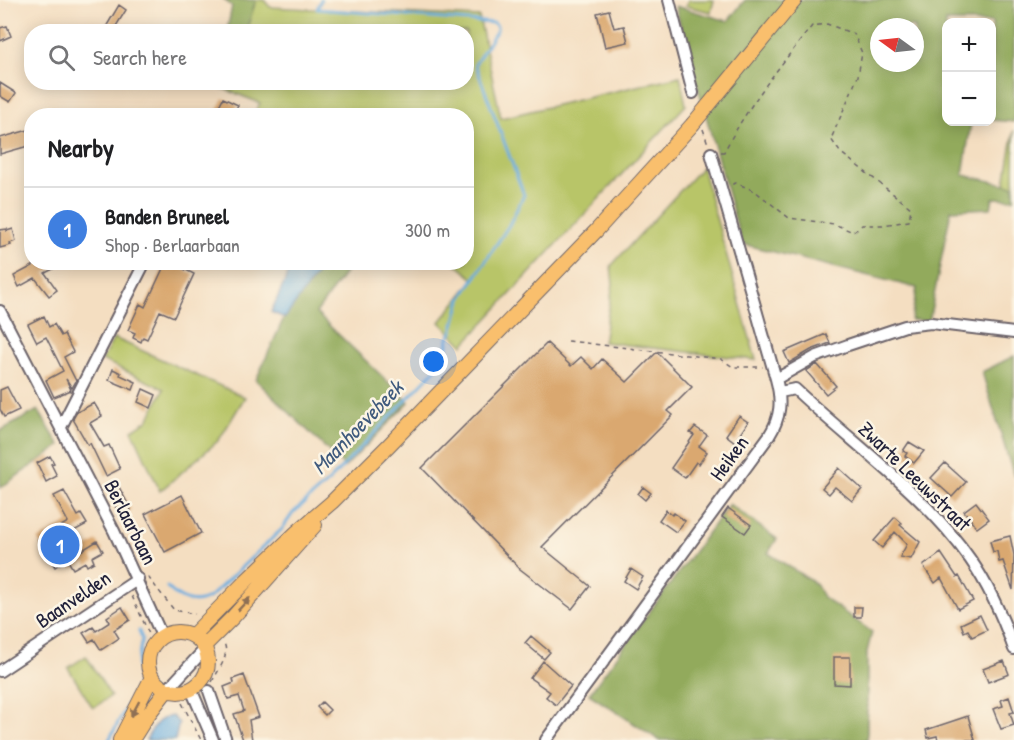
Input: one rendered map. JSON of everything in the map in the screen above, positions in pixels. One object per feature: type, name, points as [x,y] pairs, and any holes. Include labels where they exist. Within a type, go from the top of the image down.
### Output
[{"type":"main road","points":[[193,635],[296,532],[332,502],[596,231],[692,125],[795,0]]},
{"type":"main road","points":[[204,648],[295,549],[332,502]]},
{"type":"main road","points":[[177,631],[193,635],[204,648],[208,664],[206,672],[198,684],[191,689],[182,692],[166,690],[152,677],[148,666],[148,654],[153,644],[162,636],[177,631]]},
{"type":"main road","points":[[120,740],[152,677]]},
{"type":"main road","points":[[132,740],[166,690]]},
{"type":"street","points":[[669,0],[693,93]]},
{"type":"street","name":"Heiken","points":[[546,740],[769,436],[776,425],[780,411],[780,392],[711,153]]},
{"type":"street","points":[[61,427],[141,270]]},
{"type":"street","name":"Berlaarbaan","points":[[0,311],[138,579],[162,636]]},
{"type":"street","points":[[776,379],[815,357],[917,324],[931,323],[1014,333]]},
{"type":"street","name":"Zwarte Leeuwstraat","points":[[780,392],[795,389],[921,502],[942,524],[984,581],[1008,630],[1014,649]]},
{"type":"street","name":"Baanvelden","points":[[0,671],[138,579]]},
{"type":"street","points":[[166,690],[204,648]]},
{"type":"street","points":[[191,689],[213,740]]},
{"type":"street","points":[[209,692],[226,740]]},
{"type":"path","points":[[711,153],[724,152],[771,76],[812,26],[827,24],[854,34],[862,53],[858,76],[831,139],[840,152],[911,208],[909,220],[884,225],[862,225],[853,232],[834,225],[789,218],[755,191],[736,183],[721,189]]},
{"type":"path","points":[[568,341],[721,359],[733,367],[773,367]]},
{"type":"path","points":[[138,579],[149,577],[174,610],[194,613],[201,618]]},
{"type":"path","points":[[209,692],[227,650],[220,638]]},
{"type":"path","points":[[182,703],[201,740]]},
{"type":"green space","points":[[224,0],[256,0],[248,24],[228,24],[232,6]]},
{"type":"green space","points":[[256,0],[264,0],[270,7],[479,17],[501,118],[680,76],[686,105],[463,345],[440,322],[474,279],[463,270],[474,270],[474,108],[258,108],[260,103],[227,90],[474,90],[474,24],[248,24]]},
{"type":"green space","points":[[688,0],[714,0],[711,12],[686,6]]},
{"type":"green space","points":[[745,0],[1014,0],[1014,122],[996,120],[996,18],[942,18],[942,126],[970,126],[963,175],[1014,186],[1014,199],[993,198],[991,208],[951,210],[929,321],[911,320],[917,288],[742,244],[675,6],[728,21]]},
{"type":"green space","points":[[1014,130],[1014,186],[1005,184]]},
{"type":"green space","points":[[702,167],[756,360],[603,342],[613,284],[611,266]]},
{"type":"green space","points":[[320,270],[347,270],[316,313],[409,402],[345,467],[256,380],[283,320]]},
{"type":"green space","points":[[114,338],[245,397],[219,440],[160,491],[132,430],[148,420],[164,389],[102,360]]},
{"type":"green space","points":[[1014,356],[1014,477],[982,372]]},
{"type":"green space","points":[[38,410],[60,446],[0,488],[0,431]]},
{"type":"green space","points":[[729,504],[777,539],[768,553],[816,584],[823,597],[872,632],[867,652],[867,740],[659,740],[589,694]]},
{"type":"green space","points":[[86,656],[111,696],[93,708],[68,668]]},
{"type":"water","points":[[290,270],[319,270],[285,318],[271,312]]},
{"type":"water","points":[[172,716],[179,723],[175,740],[146,740],[159,721]]},
{"type":"building","points":[[119,5],[126,10],[117,24],[108,24]]},
{"type":"building","points":[[609,10],[614,28],[624,26],[628,42],[605,47],[597,13]]},
{"type":"building","points":[[7,26],[11,36],[0,41],[0,28]]},
{"type":"building","points":[[0,83],[16,93],[10,102],[0,96]]},
{"type":"building","points":[[223,98],[238,105],[236,108],[218,108]]},
{"type":"building","points":[[24,131],[24,147],[0,154],[0,138]]},
{"type":"building","points":[[7,229],[7,231],[13,229],[16,241],[0,248],[0,230]]},
{"type":"building","points":[[25,270],[51,270],[45,273],[57,290],[49,296],[35,278],[19,287],[14,276]]},
{"type":"building","points":[[162,270],[186,270],[194,274],[174,317],[160,311],[147,339],[143,337],[141,342],[133,338],[135,333],[128,330],[140,304],[145,307]]},
{"type":"building","points":[[44,316],[49,327],[54,324],[61,336],[64,334],[73,352],[64,357],[76,381],[72,388],[66,379],[71,390],[54,397],[46,380],[63,371],[46,337],[37,342],[28,324]]},
{"type":"building","points":[[826,334],[830,343],[811,350],[789,363],[784,352]]},
{"type":"building","points":[[547,343],[571,366],[581,357],[593,369],[602,359],[627,382],[657,352],[692,387],[668,411],[673,415],[542,547],[590,586],[572,609],[520,569],[422,468]]},
{"type":"building","points":[[817,364],[836,386],[826,394],[806,371]]},
{"type":"building","points":[[113,369],[136,382],[133,390],[109,380]]},
{"type":"building","points":[[7,387],[19,410],[4,417],[0,409],[0,390]]},
{"type":"building","points":[[143,389],[156,395],[151,408],[138,402]]},
{"type":"building","points":[[94,403],[102,416],[90,423],[104,447],[109,445],[120,469],[106,476],[90,443],[88,445],[73,419],[77,412]]},
{"type":"building","points":[[739,416],[748,422],[735,442],[726,435]]},
{"type":"building","points":[[695,427],[707,435],[699,446],[707,452],[699,464],[696,462],[685,478],[671,468],[694,435],[690,433]]},
{"type":"building","points":[[909,442],[924,451],[914,463],[905,456],[907,453],[903,451]]},
{"type":"building","points":[[50,456],[57,476],[46,482],[37,463]]},
{"type":"building","points":[[945,463],[966,482],[952,497],[931,478]]},
{"type":"building","points":[[839,468],[862,489],[852,501],[835,487],[829,494],[822,488]]},
{"type":"building","points":[[117,483],[131,510],[120,515],[106,489]]},
{"type":"building","points":[[643,487],[651,493],[645,500],[638,494]]},
{"type":"building","points":[[64,491],[78,516],[81,514],[87,524],[70,533],[81,551],[97,541],[103,551],[92,557],[94,562],[87,566],[85,562],[73,569],[67,559],[55,567],[38,540],[68,522],[54,496]]},
{"type":"building","points":[[182,495],[201,533],[165,552],[145,514]]},
{"type":"building","points":[[976,502],[989,519],[977,528],[964,511]]},
{"type":"building","points":[[728,508],[751,525],[745,533],[722,517]]},
{"type":"building","points":[[666,510],[685,521],[676,532],[659,520]]},
{"type":"building","points":[[895,517],[902,523],[900,525],[920,542],[911,559],[900,557],[907,544],[895,532],[882,548],[874,541]]},
{"type":"building","points":[[1010,536],[1014,555],[1013,590],[1003,561],[999,562],[997,551],[993,552],[990,541]]},
{"type":"building","points":[[941,553],[957,577],[959,576],[973,601],[958,609],[941,578],[935,583],[923,566]]},
{"type":"building","points":[[631,569],[643,577],[636,589],[624,581]]},
{"type":"building","points":[[122,607],[130,620],[114,630],[119,638],[101,650],[94,639],[89,642],[83,633],[93,627],[96,631],[110,622],[107,617]]},
{"type":"building","points":[[854,607],[862,607],[861,617],[854,617]]},
{"type":"building","points":[[980,615],[987,630],[972,637],[968,630],[964,632],[961,624]]},
{"type":"building","points":[[531,636],[550,652],[544,659],[525,643]]},
{"type":"building","points":[[834,657],[850,657],[850,685],[834,684]]},
{"type":"building","points":[[543,661],[571,686],[556,705],[546,697],[550,692],[530,678]]},
{"type":"building","points":[[1004,661],[1009,674],[988,682],[983,669]]},
{"type":"building","points":[[244,675],[259,717],[249,720],[252,740],[243,740],[234,714],[244,711],[239,696],[228,699],[224,687],[234,683],[233,679]]},
{"type":"building","points":[[1009,697],[1014,712],[1010,713],[1014,725],[1001,729],[993,709],[1003,706],[1001,700]]},
{"type":"building","points":[[322,702],[330,710],[325,715],[317,707]]},
{"type":"building","points":[[968,716],[975,740],[938,740],[937,736],[928,738],[926,730]]},
{"type":"waterway","name":"Maanhoevebeek","points":[[167,587],[187,601],[204,600],[210,597],[282,529],[293,513],[329,481],[447,357],[448,339],[461,299],[509,225],[524,195],[475,64],[497,30],[494,23],[317,9],[321,0]]},
{"type":"waterway","name":"Maanhoevebeek","points":[[109,740],[140,681],[137,666],[142,639],[139,631]]},
{"type":"place","name":"Banden Bruneel","points":[[60,545]]}]
